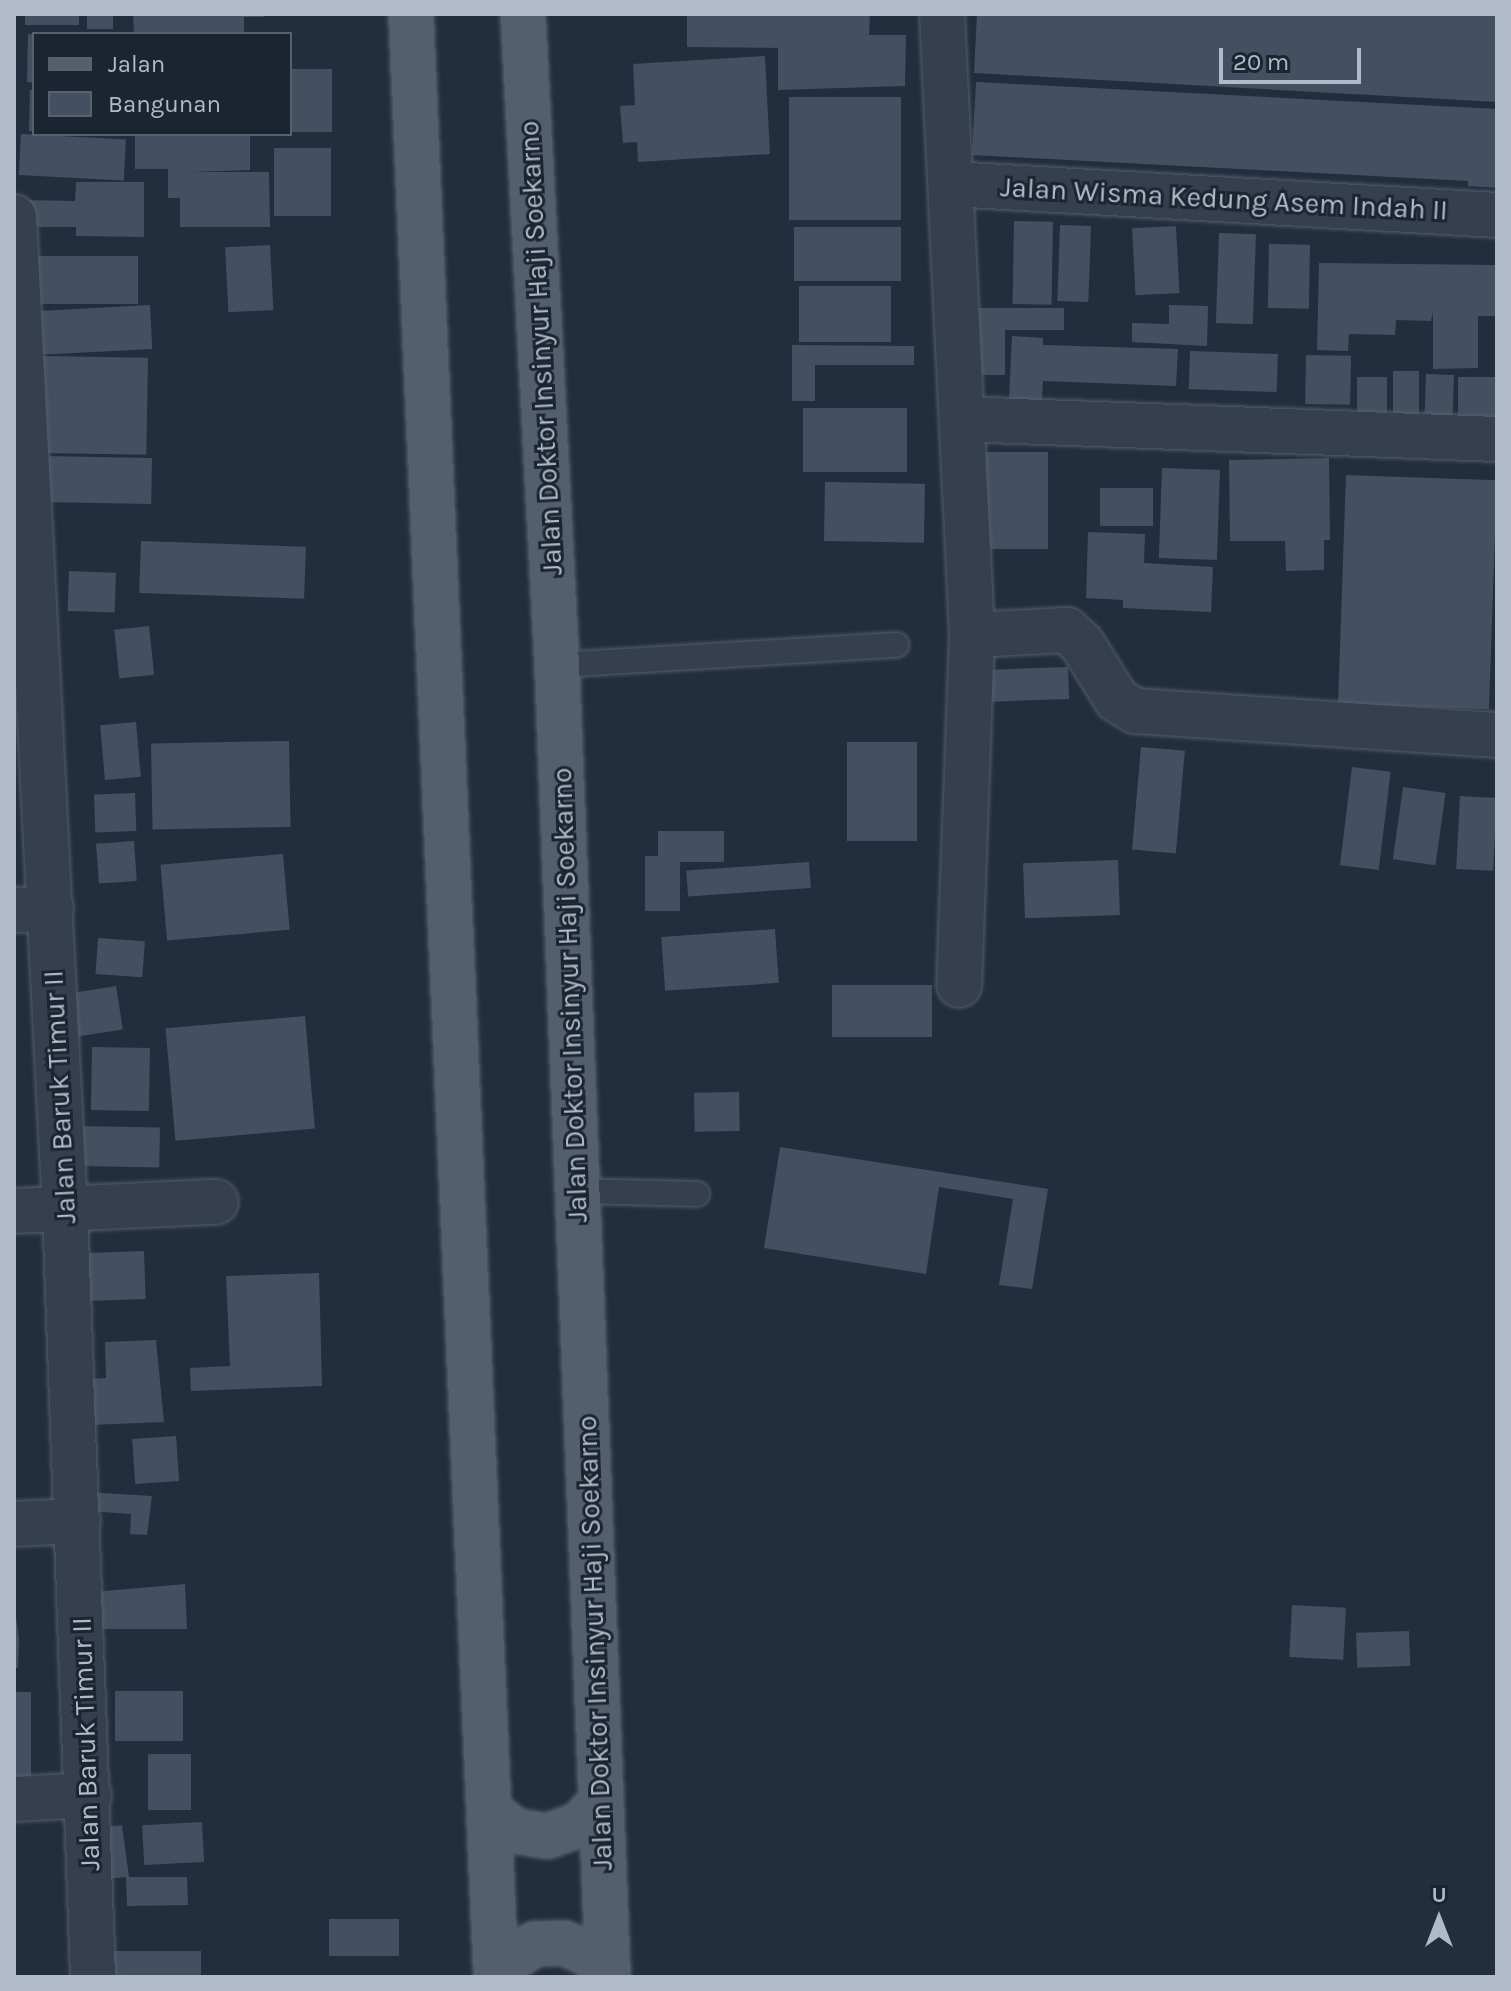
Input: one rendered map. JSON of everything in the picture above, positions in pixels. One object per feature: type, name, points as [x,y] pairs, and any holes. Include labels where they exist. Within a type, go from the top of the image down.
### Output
[{"type":"main road","points":[[411,14],[489,1810],[499,1977]]},
{"type":"main road","name":"Jalan Doktor Insinyur Haji Soekarno","points":[[523,14],[557,665],[607,1977]]},
{"type":"main road","points":[[489,1810],[515,1831],[548,1836],[579,1825],[601,1801]]},
{"type":"main road","points":[[499,1977],[510,1960],[535,1944],[564,1943],[591,1955],[607,1977]]},
{"type":"street","points":[[942,14],[972,635],[959,985]]},
{"type":"street","name":"Jalan Wisma Kedung Asem Indah II","points":[[951,184],[1497,215]]},
{"type":"street","name":"Jalan Baruk Timur II","points":[[14,217],[33,910],[65,1209],[89,1795],[93,1977]]},
{"type":"street","points":[[962,419],[1497,439]]},
{"type":"street","points":[[972,635],[1067,630],[1082,644],[1117,700],[1135,711],[1497,735]]},
{"type":"street","points":[[14,1211],[216,1202]]},
{"type":"street","points":[[14,1524],[78,1521]]},
{"type":"street","points":[[14,1799],[89,1795]]},
{"type":"lane","points":[[557,665],[896,645]]},
{"type":"lane","points":[[577,1191],[697,1194]]},
{"type":"building","points":[[25,14],[79,14],[79,25],[25,25]]},
{"type":"building","points":[[87,14],[113,14],[113,29],[87,29]]},
{"type":"building","points":[[133,14],[264,14],[264,17],[244,17],[244,32],[134,32]]},
{"type":"building","points":[[687,14],[870,14],[869,35],[906,35],[905,86],[778,90],[778,48],[687,47]]},
{"type":"building","points":[[977,14],[1497,14],[1497,102],[974,73]]},
{"type":"building","points":[[28,34],[32,34],[32,83],[27,82]]},
{"type":"building","points":[[765,56],[770,154],[638,162],[637,142],[623,143],[620,106],[635,105],[633,64]]},
{"type":"building","points":[[292,69],[332,69],[332,132],[292,132]]},
{"type":"building","points":[[976,82],[1497,109],[1497,188],[1468,186],[1468,181],[972,155]]},
{"type":"building","points":[[30,90],[32,90],[32,131],[29,131]]},
{"type":"building","points":[[789,97],[901,97],[901,220],[789,220]]},
{"type":"building","points":[[21,134],[126,139],[124,180],[19,175]]},
{"type":"building","points":[[135,136],[250,136],[250,170],[190,172],[269,172],[270,227],[180,227],[180,198],[168,198],[168,169],[135,169]]},
{"type":"building","points":[[274,148],[331,148],[331,216],[274,216]]},
{"type":"building","points":[[76,182],[144,182],[144,237],[76,236],[76,227],[24,227],[24,200],[75,201]]},
{"type":"building","points":[[1014,221],[1053,222],[1052,305],[1013,304]]},
{"type":"building","points":[[1060,225],[1091,226],[1088,302],[1057,301]]},
{"type":"building","points":[[1176,226],[1180,293],[1136,295],[1132,228]]},
{"type":"building","points":[[794,227],[901,227],[901,281],[794,281]]},
{"type":"building","points":[[1219,233],[1256,234],[1253,324],[1216,323]]},
{"type":"building","points":[[1269,244],[1310,245],[1309,309],[1268,308]]},
{"type":"building","points":[[270,245],[273,310],[228,312],[225,247]]},
{"type":"building","points":[[29,256],[138,256],[138,304],[29,304]]},
{"type":"building","points":[[1319,263],[1497,265],[1497,316],[1478,316],[1478,368],[1433,369],[1433,312],[1431,321],[1396,320],[1395,335],[1349,334],[1348,351],[1317,350]]},
{"type":"building","points":[[799,286],[891,286],[891,342],[799,342]]},
{"type":"building","points":[[150,305],[152,349],[30,355],[28,311]]},
{"type":"building","points":[[1169,305],[1208,306],[1207,346],[1132,342],[1132,323],[1169,324]]},
{"type":"building","points":[[974,308],[1064,308],[1064,330],[1005,330],[1005,375],[973,375]]},
{"type":"building","points":[[1012,336],[1043,338],[1043,345],[1178,349],[1176,386],[1043,381],[1042,400],[1009,399]]},
{"type":"building","points":[[792,345],[914,346],[914,365],[815,365],[815,401],[792,401]]},
{"type":"building","points":[[1190,351],[1278,354],[1277,392],[1189,389]]},
{"type":"building","points":[[1306,355],[1351,356],[1350,405],[1305,404]]},
{"type":"building","points":[[43,356],[148,358],[146,455],[41,453]]},
{"type":"building","points":[[1393,371],[1419,371],[1419,427],[1393,427]]},
{"type":"building","points":[[1426,374],[1454,375],[1452,424],[1424,423]]},
{"type":"building","points":[[1357,377],[1387,377],[1387,429],[1357,429]]},
{"type":"building","points":[[1458,377],[1496,377],[1496,425],[1458,425]]},
{"type":"building","points":[[803,408],[907,408],[907,472],[803,472]]},
{"type":"building","points":[[985,452],[1048,452],[1048,549],[985,549]]},
{"type":"building","points":[[43,456],[152,458],[151,504],[42,502]]},
{"type":"building","points":[[1329,458],[1330,540],[1324,540],[1324,570],[1286,571],[1285,541],[1230,541],[1229,460]]},
{"type":"building","points":[[1162,468],[1220,470],[1217,560],[1159,558]]},
{"type":"building","points":[[1346,475],[1497,480],[1489,709],[1338,704]]},
{"type":"building","points":[[825,482],[925,484],[924,543],[824,541]]},
{"type":"building","points":[[1100,488],[1153,488],[1153,526],[1100,526]]},
{"type":"building","points":[[1088,532],[1145,534],[1144,563],[1213,567],[1211,612],[1123,608],[1123,600],[1086,598]]},
{"type":"building","points":[[141,541],[306,547],[304,599],[139,593]]},
{"type":"building","points":[[69,571],[116,573],[115,613],[68,611]]},
{"type":"building","points":[[149,626],[154,675],[119,678],[114,630]]},
{"type":"building","points":[[1068,667],[1069,699],[986,702],[985,670]]},
{"type":"building","points":[[136,722],[141,777],[105,780],[100,725]]},
{"type":"building","points":[[289,741],[291,827],[153,829],[151,743]]},
{"type":"building","points":[[847,742],[917,742],[917,841],[847,841]]},
{"type":"building","points":[[1141,747],[1185,751],[1176,853],[1132,850]]},
{"type":"building","points":[[1352,767],[1391,772],[1379,870],[1340,865]]},
{"type":"building","points":[[1403,787],[1446,793],[1435,865],[1393,859]]},
{"type":"building","points":[[135,793],[136,831],[95,832],[94,794]]},
{"type":"building","points":[[1460,796],[1497,798],[1493,871],[1456,869]]},
{"type":"building","points":[[658,831],[724,831],[724,862],[680,862],[680,911],[645,911],[645,856],[658,856]]},
{"type":"building","points":[[134,841],[137,881],[99,884],[96,844]]},
{"type":"building","points":[[283,854],[290,930],[167,940],[160,865]]},
{"type":"building","points":[[1118,860],[1120,915],[1025,918],[1023,863]]},
{"type":"building","points":[[809,862],[811,888],[688,897],[686,871]]},
{"type":"building","points":[[775,929],[779,983],[665,991],[661,937]]},
{"type":"building","points":[[98,938],[145,941],[142,977],[95,974]]},
{"type":"building","points":[[832,985],[932,985],[932,1037],[832,1037]]},
{"type":"building","points":[[116,986],[123,1029],[74,1037],[68,994]]},
{"type":"building","points":[[305,1016],[315,1129],[175,1141],[166,1028]]},
{"type":"building","points":[[92,1047],[150,1048],[149,1111],[91,1110]]},
{"type":"building","points":[[739,1092],[740,1131],[695,1132],[694,1093]]},
{"type":"building","points":[[80,1126],[160,1127],[159,1167],[79,1166]]},
{"type":"building","points":[[780,1147],[1048,1189],[1032,1289],[999,1285],[1013,1199],[939,1187],[926,1274],[764,1248]]},
{"type":"building","points":[[144,1251],[146,1299],[82,1301],[80,1253]]},
{"type":"building","points":[[319,1273],[322,1386],[191,1391],[190,1368],[230,1366],[226,1276]]},
{"type":"building","points":[[156,1340],[164,1422],[89,1425],[87,1379],[106,1378],[105,1342]]},
{"type":"building","points":[[176,1436],[179,1481],[135,1484],[132,1439]]},
{"type":"building","points":[[87,1492],[152,1496],[147,1535],[130,1534],[131,1514],[87,1511]]},
{"type":"building","points":[[185,1584],[187,1629],[91,1629],[93,1592]]},
{"type":"building","points":[[14,1604],[19,1638],[18,1668],[14,1668]]},
{"type":"building","points":[[1292,1605],[1346,1608],[1343,1660],[1289,1657]]},
{"type":"building","points":[[1409,1631],[1410,1666],[1357,1668],[1356,1633]]},
{"type":"building","points":[[115,1691],[183,1691],[183,1741],[115,1741]]},
{"type":"building","points":[[14,1692],[31,1692],[31,1779],[14,1779]]},
{"type":"building","points":[[148,1754],[191,1754],[191,1810],[148,1810]]},
{"type":"building","points":[[202,1822],[204,1862],[144,1865],[142,1825]]},
{"type":"building","points":[[122,1825],[129,1877],[187,1877],[188,1905],[127,1906],[126,1877],[98,1880],[91,1829]]},
{"type":"building","points":[[329,1919],[399,1919],[399,1956],[329,1956]]},
{"type":"building","points":[[102,1951],[201,1951],[201,1977],[102,1977]]}]
